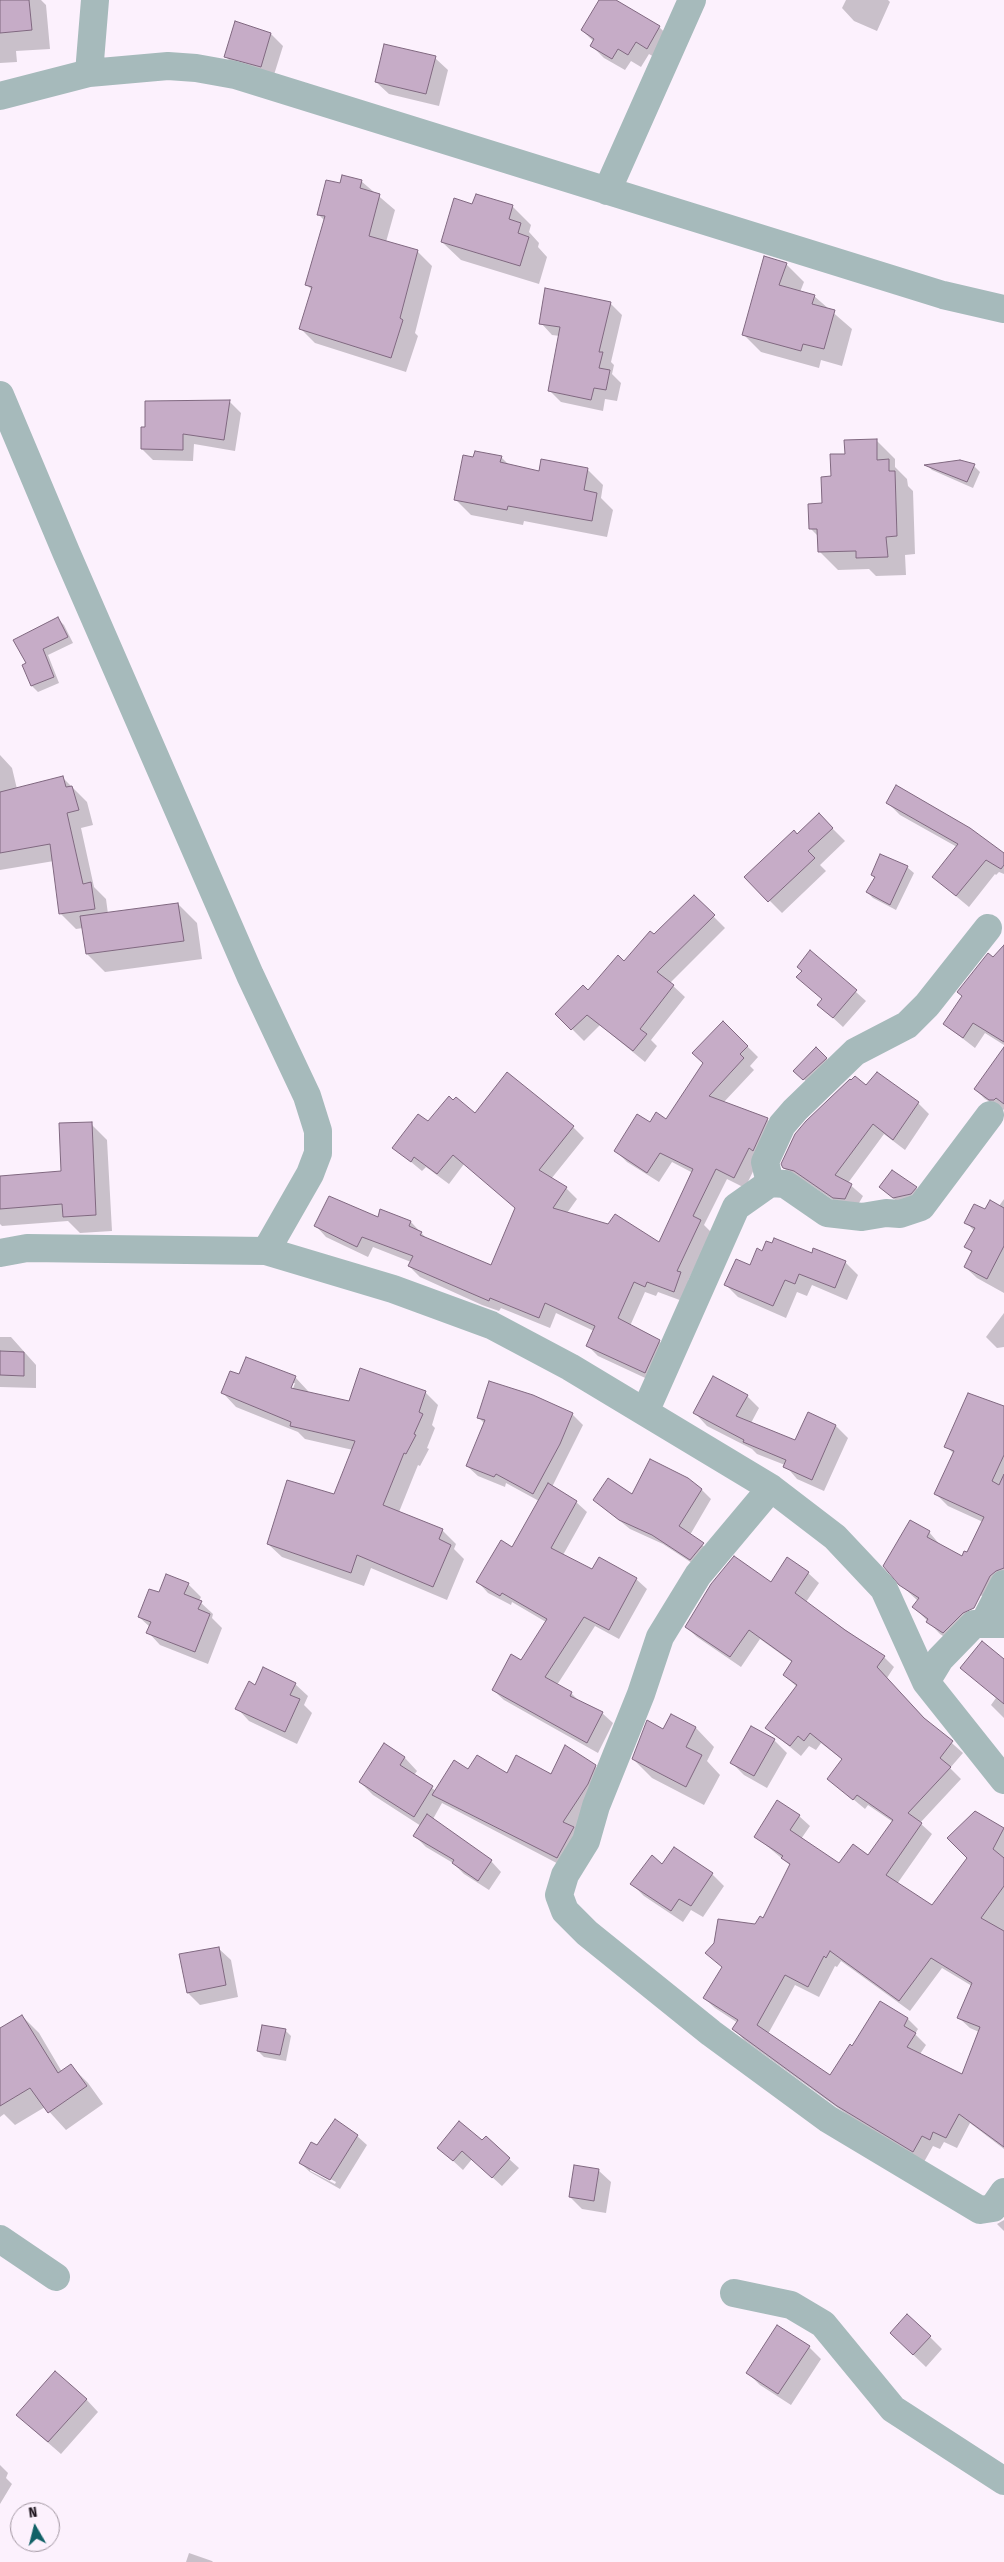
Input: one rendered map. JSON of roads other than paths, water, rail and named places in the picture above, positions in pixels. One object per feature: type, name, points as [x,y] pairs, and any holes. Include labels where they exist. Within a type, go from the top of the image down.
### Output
[{"type":"street","points":[[89,73],[95,0]]},
{"type":"street","points":[[607,191],[692,0]]},
{"type":"street","points":[[0,96],[89,73],[168,66],[196,68],[235,75],[943,294],[1004,309]]},
{"type":"street","points":[[0,395],[250,976],[307,1096],[318,1131],[318,1152],[310,1174],[266,1251]]},
{"type":"street","points":[[770,1183],[766,1162],[782,1125],[855,1052],[907,1024],[927,1005],[988,928]]},
{"type":"street","points":[[645,1412],[736,1207],[770,1183],[785,1184],[827,1213],[862,1217],[886,1213],[900,1214],[921,1208],[990,1115]]},
{"type":"street","points":[[0,1253],[27,1248],[266,1251],[393,1289],[490,1325],[570,1367],[771,1488],[835,1537],[884,1589],[926,1682],[1004,1780]]},
{"type":"street","points":[[771,1488],[698,1575],[660,1637],[641,1694],[596,1806],[586,1841],[565,1875],[559,1895],[565,1911],[586,1934],[711,2033],[828,2119],[980,2210],[993,2208],[1004,2192]]},
{"type":"street","points":[[926,1682],[940,1659],[974,1624],[994,1624],[1004,1584]]},
{"type":"street","points":[[0,2239],[56,2276]]},
{"type":"street","points":[[734,2293],[791,2305],[823,2324],[893,2409],[1004,2481]]}]
